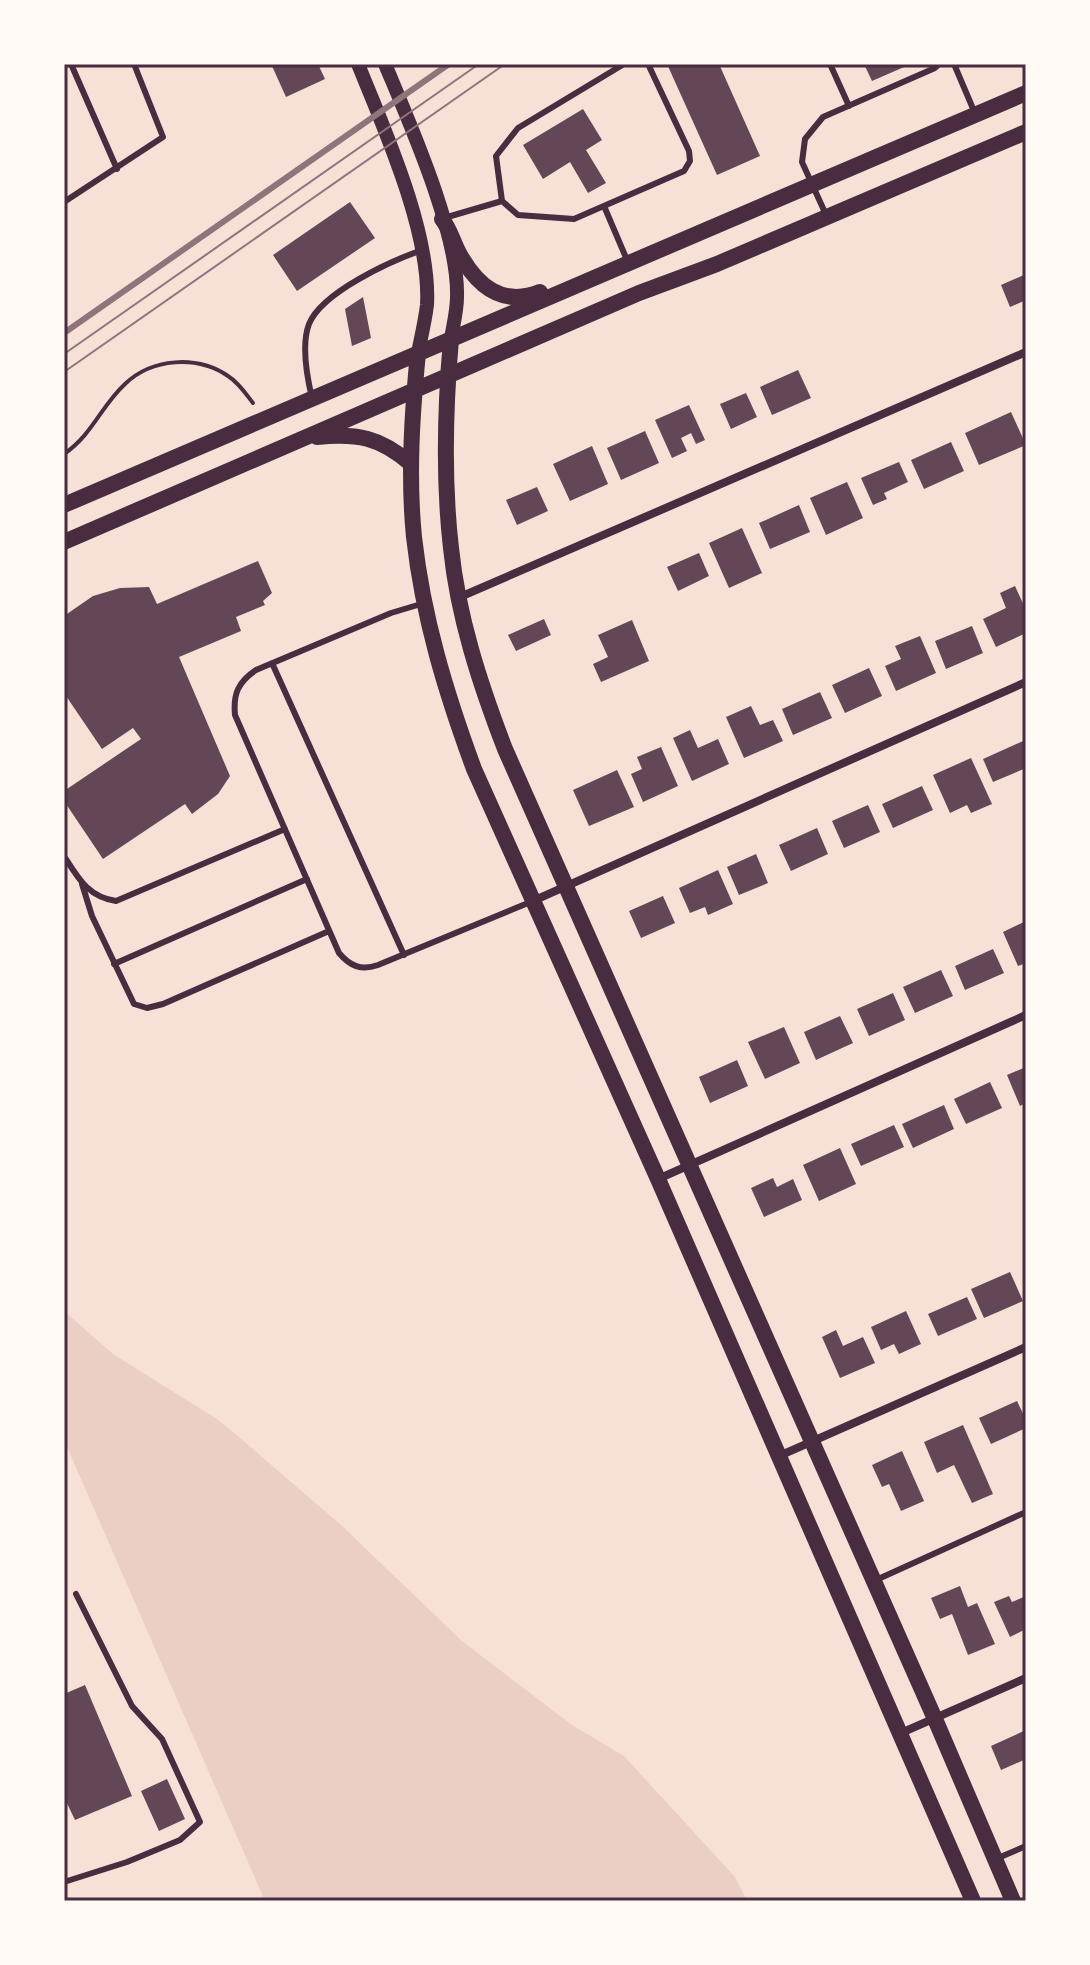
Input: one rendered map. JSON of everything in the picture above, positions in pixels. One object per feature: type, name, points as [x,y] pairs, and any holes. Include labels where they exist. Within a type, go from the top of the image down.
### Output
[{"type":"main road","points":[[64,505],[1026,93]]},
{"type":"main road","points":[[64,542],[639,293],[717,264],[1026,132]]},
{"type":"main road","points":[[442,219],[472,272],[502,297],[529,297],[616,263],[628,263]]},
{"type":"main road","points":[[451,339],[446,427],[448,517],[473,658],[489,707],[1013,1901]]},
{"type":"main road","points":[[418,353],[411,464],[414,538],[441,676],[454,714],[474,769],[658,1179],[973,1901]]},
{"type":"main road","points":[[304,438],[359,436],[389,447],[411,464]]},
{"type":"street","points":[[358,64],[421,237],[427,304],[418,353]]},
{"type":"street","points":[[385,64],[425,166],[454,261],[457,298],[451,339]]},
{"type":"street","points":[[460,597],[1026,352]]},
{"type":"street","points":[[535,900],[1026,682]]},
{"type":"street","points":[[658,1179],[1026,1015]]},
{"type":"street","points":[[779,1456],[1026,1347]]},
{"type":"street","points":[[901,1733],[1026,1678]]},
{"type":"lane","points":[[71,64],[117,169]]},
{"type":"lane","points":[[64,202],[163,137],[134,64]]},
{"type":"lane","points":[[624,64],[518,128],[496,156],[502,201],[518,215],[574,219],[684,171],[690,161],[689,151],[648,64]]},
{"type":"lane","points":[[830,64],[849,106]]},
{"type":"lane","points":[[827,217],[802,162],[805,139],[823,117],[939,64]]},
{"type":"lane","points":[[954,64],[975,115]]},
{"type":"lane","points":[[442,219],[502,201]]},
{"type":"lane","points":[[604,206],[628,263]]},
{"type":"lane","points":[[312,399],[308,380],[307,337],[319,309],[367,273],[422,250]]},
{"type":"lane","points":[[425,603],[391,613],[245,677],[237,689],[235,715],[344,960],[360,968],[370,968],[535,900]]},
{"type":"lane","points":[[272,663],[404,955]]},
{"type":"lane","points":[[64,856],[91,893],[116,901],[285,829]]},
{"type":"lane","points":[[114,964],[307,879]]},
{"type":"lane","points":[[82,884],[92,916],[134,1004],[147,1008],[163,1004],[329,931]]},
{"type":"lane","points":[[874,1581],[1026,1512]]},
{"type":"lane","points":[[64,1882],[127,1862],[180,1840],[200,1822],[162,1739],[132,1706],[76,1594]]},
{"type":"lane","points":[[995,1860],[1026,1846]]},
{"type":"path","points":[[64,454],[87,434],[127,382],[162,364],[179,361],[214,368],[230,376],[253,403]]},
{"type":"shaded area","points":[[64,1311],[113,1354],[217,1419],[239,1437],[341,1525],[462,1641],[572,1725],[624,1756],[735,1877],[747,1901],[265,1901],[64,1440]]},
{"type":"building","points":[[318,64],[325,79],[286,97],[272,66]]},
{"type":"building","points":[[667,64],[719,64],[760,156],[717,175]]},
{"type":"building","points":[[864,64],[911,64],[872,81]]},
{"type":"building","points":[[583,109],[602,140],[586,150],[606,183],[588,193],[570,162],[543,179],[523,145]]},
{"type":"building","points":[[350,202],[375,238],[297,291],[273,255]]},
{"type":"building","points":[[1026,274],[1026,300],[1010,307],[1001,285]]},
{"type":"building","points":[[363,297],[371,338],[352,346],[345,309]]},
{"type":"building","points":[[798,370],[811,398],[772,415],[760,387]]},
{"type":"building","points":[[746,393],[757,417],[731,429],[720,404]]},
{"type":"building","points":[[689,405],[705,440],[696,444],[691,433],[681,438],[687,451],[672,458],[655,420]]},
{"type":"building","points":[[1011,412],[1026,445],[979,465],[965,433]]},
{"type":"building","points":[[645,431],[659,463],[621,480],[607,448]]},
{"type":"building","points":[[951,442],[964,471],[924,489],[911,460]]},
{"type":"building","points":[[592,446],[608,484],[570,501],[553,464]]},
{"type":"building","points":[[899,462],[908,482],[884,493],[887,499],[873,505],[861,478]]},
{"type":"building","points":[[847,482],[863,518],[826,535],[810,498]]},
{"type":"building","points":[[537,487],[548,511],[517,525],[506,500]]},
{"type":"building","points":[[799,505],[810,532],[770,549],[759,523]]},
{"type":"building","points":[[742,528],[762,573],[729,588],[709,543]]},
{"type":"building","points":[[699,553],[709,576],[678,591],[667,567]]},
{"type":"building","points":[[258,561],[272,593],[263,601],[265,605],[236,617],[241,631],[179,657],[230,776],[218,794],[192,814],[185,804],[103,859],[64,801],[64,791],[141,739],[133,728],[102,749],[64,693],[64,616],[93,596],[120,588],[149,587],[157,604]]},
{"type":"building","points":[[1015,586],[1026,610],[1026,633],[996,647],[983,619],[1006,608],[1000,593]]},
{"type":"building","points":[[544,619],[551,635],[516,651],[508,635]]},
{"type":"building","points":[[632,620],[649,661],[601,682],[593,664],[608,657],[598,635]]},
{"type":"building","points":[[972,626],[983,653],[946,669],[935,641]]},
{"type":"building","points":[[920,636],[936,673],[896,691],[885,666],[901,659],[895,646]]},
{"type":"building","points":[[869,668],[882,696],[845,713],[832,685]]},
{"type":"building","points":[[820,692],[832,718],[793,735],[782,709]]},
{"type":"building","points":[[751,706],[760,725],[773,720],[783,741],[744,758],[726,717]]},
{"type":"building","points":[[690,730],[698,748],[718,739],[729,764],[692,781],[673,738]]},
{"type":"building","points":[[1023,741],[1026,768],[993,782],[983,759]]},
{"type":"building","points":[[661,747],[678,786],[643,802],[631,774],[642,769],[637,757]]},
{"type":"building","points":[[971,758],[992,804],[971,813],[967,805],[950,813],[933,775]]},
{"type":"building","points":[[617,770],[634,807],[589,826],[573,790]]},
{"type":"building","points":[[922,786],[933,810],[893,828],[882,804]]},
{"type":"building","points":[[868,805],[880,832],[844,848],[832,821]]},
{"type":"building","points":[[817,828],[828,854],[791,871],[779,845]]},
{"type":"building","points":[[756,854],[768,883],[739,895],[727,867]]},
{"type":"building","points":[[718,870],[733,904],[708,915],[705,907],[690,913],[679,888]]},
{"type":"building","points":[[663,896],[675,923],[641,938],[629,911]]},
{"type":"building","points":[[1026,921],[1026,963],[1018,966],[1003,932]]},
{"type":"building","points":[[993,949],[1004,973],[965,990],[955,966]]},
{"type":"building","points":[[941,970],[953,996],[915,1013],[903,987]]},
{"type":"building","points":[[893,993],[905,1020],[869,1036],[857,1009]]},
{"type":"building","points":[[840,1016],[853,1043],[816,1060],[804,1032]]},
{"type":"building","points":[[784,1027],[800,1063],[765,1079],[748,1042]]},
{"type":"building","points":[[737,1060],[748,1086],[710,1103],[699,1077]]},
{"type":"building","points":[[1026,1067],[1026,1103],[1020,1106],[1007,1075]]},
{"type":"building","points":[[990,1082],[1002,1108],[966,1124],[954,1099]]},
{"type":"building","points":[[944,1105],[954,1129],[913,1148],[902,1124]]},
{"type":"building","points":[[894,1125],[904,1147],[861,1166],[851,1144]]},
{"type":"building","points":[[840,1148],[856,1184],[819,1201],[803,1165]]},
{"type":"building","points":[[773,1178],[777,1187],[793,1179],[802,1200],[764,1217],[751,1188]]},
{"type":"building","points":[[1010,1272],[1023,1301],[984,1318],[971,1289]]},
{"type":"building","points":[[967,1297],[977,1319],[938,1336],[928,1314]]},
{"type":"building","points":[[906,1311],[921,1344],[899,1354],[894,1344],[881,1350],[871,1327]]},
{"type":"building","points":[[836,1330],[843,1346],[863,1337],[875,1363],[840,1378],[822,1337]]},
{"type":"building","points":[[1017,1401],[1026,1420],[1026,1428],[991,1444],[979,1418]]},
{"type":"building","points":[[963,1425],[993,1494],[972,1503],[954,1465],[937,1473],[924,1442]]},
{"type":"building","points":[[902,1451],[924,1501],[901,1511],[889,1484],[882,1487],[872,1465]]},
{"type":"building","points":[[960,1586],[968,1607],[977,1603],[995,1644],[968,1655],[952,1614],[940,1619],[931,1598]]},
{"type":"building","points":[[1009,1596],[1012,1602],[1026,1596],[1026,1629],[1010,1637],[994,1602]]},
{"type":"building","points":[[85,1685],[132,1796],[75,1820],[64,1797],[64,1694]]},
{"type":"building","points":[[1026,1730],[1026,1759],[1001,1770],[991,1746]]},
{"type":"building","points":[[167,1779],[185,1819],[159,1831],[141,1791]]},
{"type":"tram line","points":[[64,354],[479,64]]},
{"type":"tram line","points":[[64,372],[505,64]]},
{"type":"railway","points":[[64,333],[449,64]]}]
